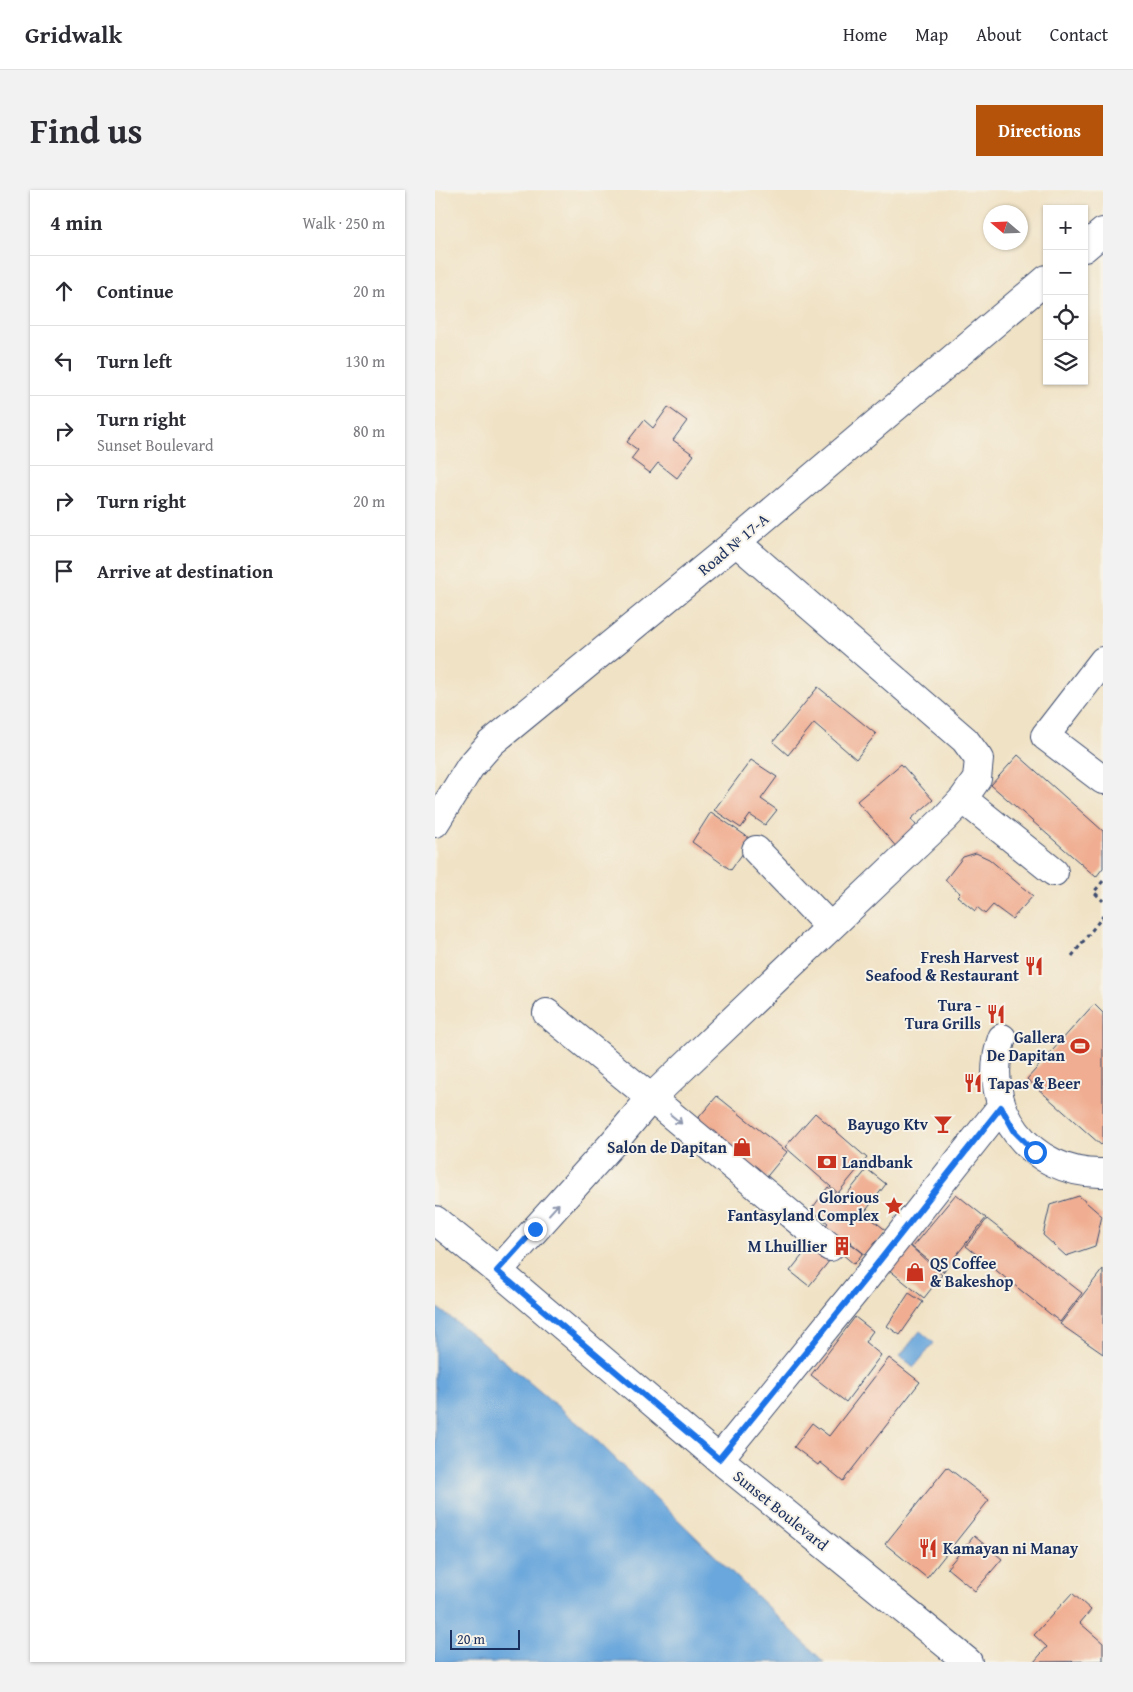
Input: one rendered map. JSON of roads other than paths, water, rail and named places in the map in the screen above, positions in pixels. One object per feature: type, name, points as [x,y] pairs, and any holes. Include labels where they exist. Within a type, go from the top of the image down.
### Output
[{"type":"street","points":[[1088,245],[1103,232]]},
{"type":"street","name":"Road № 17-A","points":[[435,823],[470,767],[491,743],[736,542],[1043,282]]},
{"type":"street","points":[[497,1271],[614,1142],[651,1098],[963,799],[977,779],[979,759],[965,740],[736,542]]},
{"type":"street","points":[[1100,672],[1045,736],[1103,780]]},
{"type":"street","points":[[963,799],[1054,872]]},
{"type":"street","points":[[756,850],[830,927]]},
{"type":"street","points":[[547,1013],[830,1247]]},
{"type":"street","points":[[1001,1038],[997,1052],[995,1080],[1001,1107],[1015,1132],[1035,1152],[1059,1167],[1086,1174],[1103,1173]]},
{"type":"street","points":[[719,1459],[866,1278],[1001,1107]]},
{"type":"street","name":"Sunset Boulevard","points":[[435,1220],[719,1459],[968,1662]]},
{"type":"water","points":[[435,1306],[477,1338],[588,1432],[824,1662],[435,1662]]},
{"type":"water","points":[[920,1331],[934,1343],[914,1367],[900,1356]]},
{"type":"place","name":"Fresh Harvest Seafood & Restaurant","points":[[1034,966]]},
{"type":"place","name":"Tura - Tura Grills","points":[[996,1014]]},
{"type":"place","name":"Gallera De Dapitan","points":[[1080,1046]]},
{"type":"place","name":"Tapas & Beer","points":[[973,1083]]},
{"type":"place","name":"Bayugo Ktv","points":[[943,1124]]},
{"type":"place","name":"Salon de Dapitan","points":[[742,1147]]},
{"type":"place","name":"Landbank","points":[[827,1162]]},
{"type":"place","name":"Glorious Fantasyland Complex","points":[[894,1206]]},
{"type":"place","name":"M Lhuillier","points":[[842,1246]]},
{"type":"place","name":"QS Coffee & Bakeshop","points":[[915,1272]]},
{"type":"place","name":"Kamayan ni Manay","points":[[928,1548]]}]
